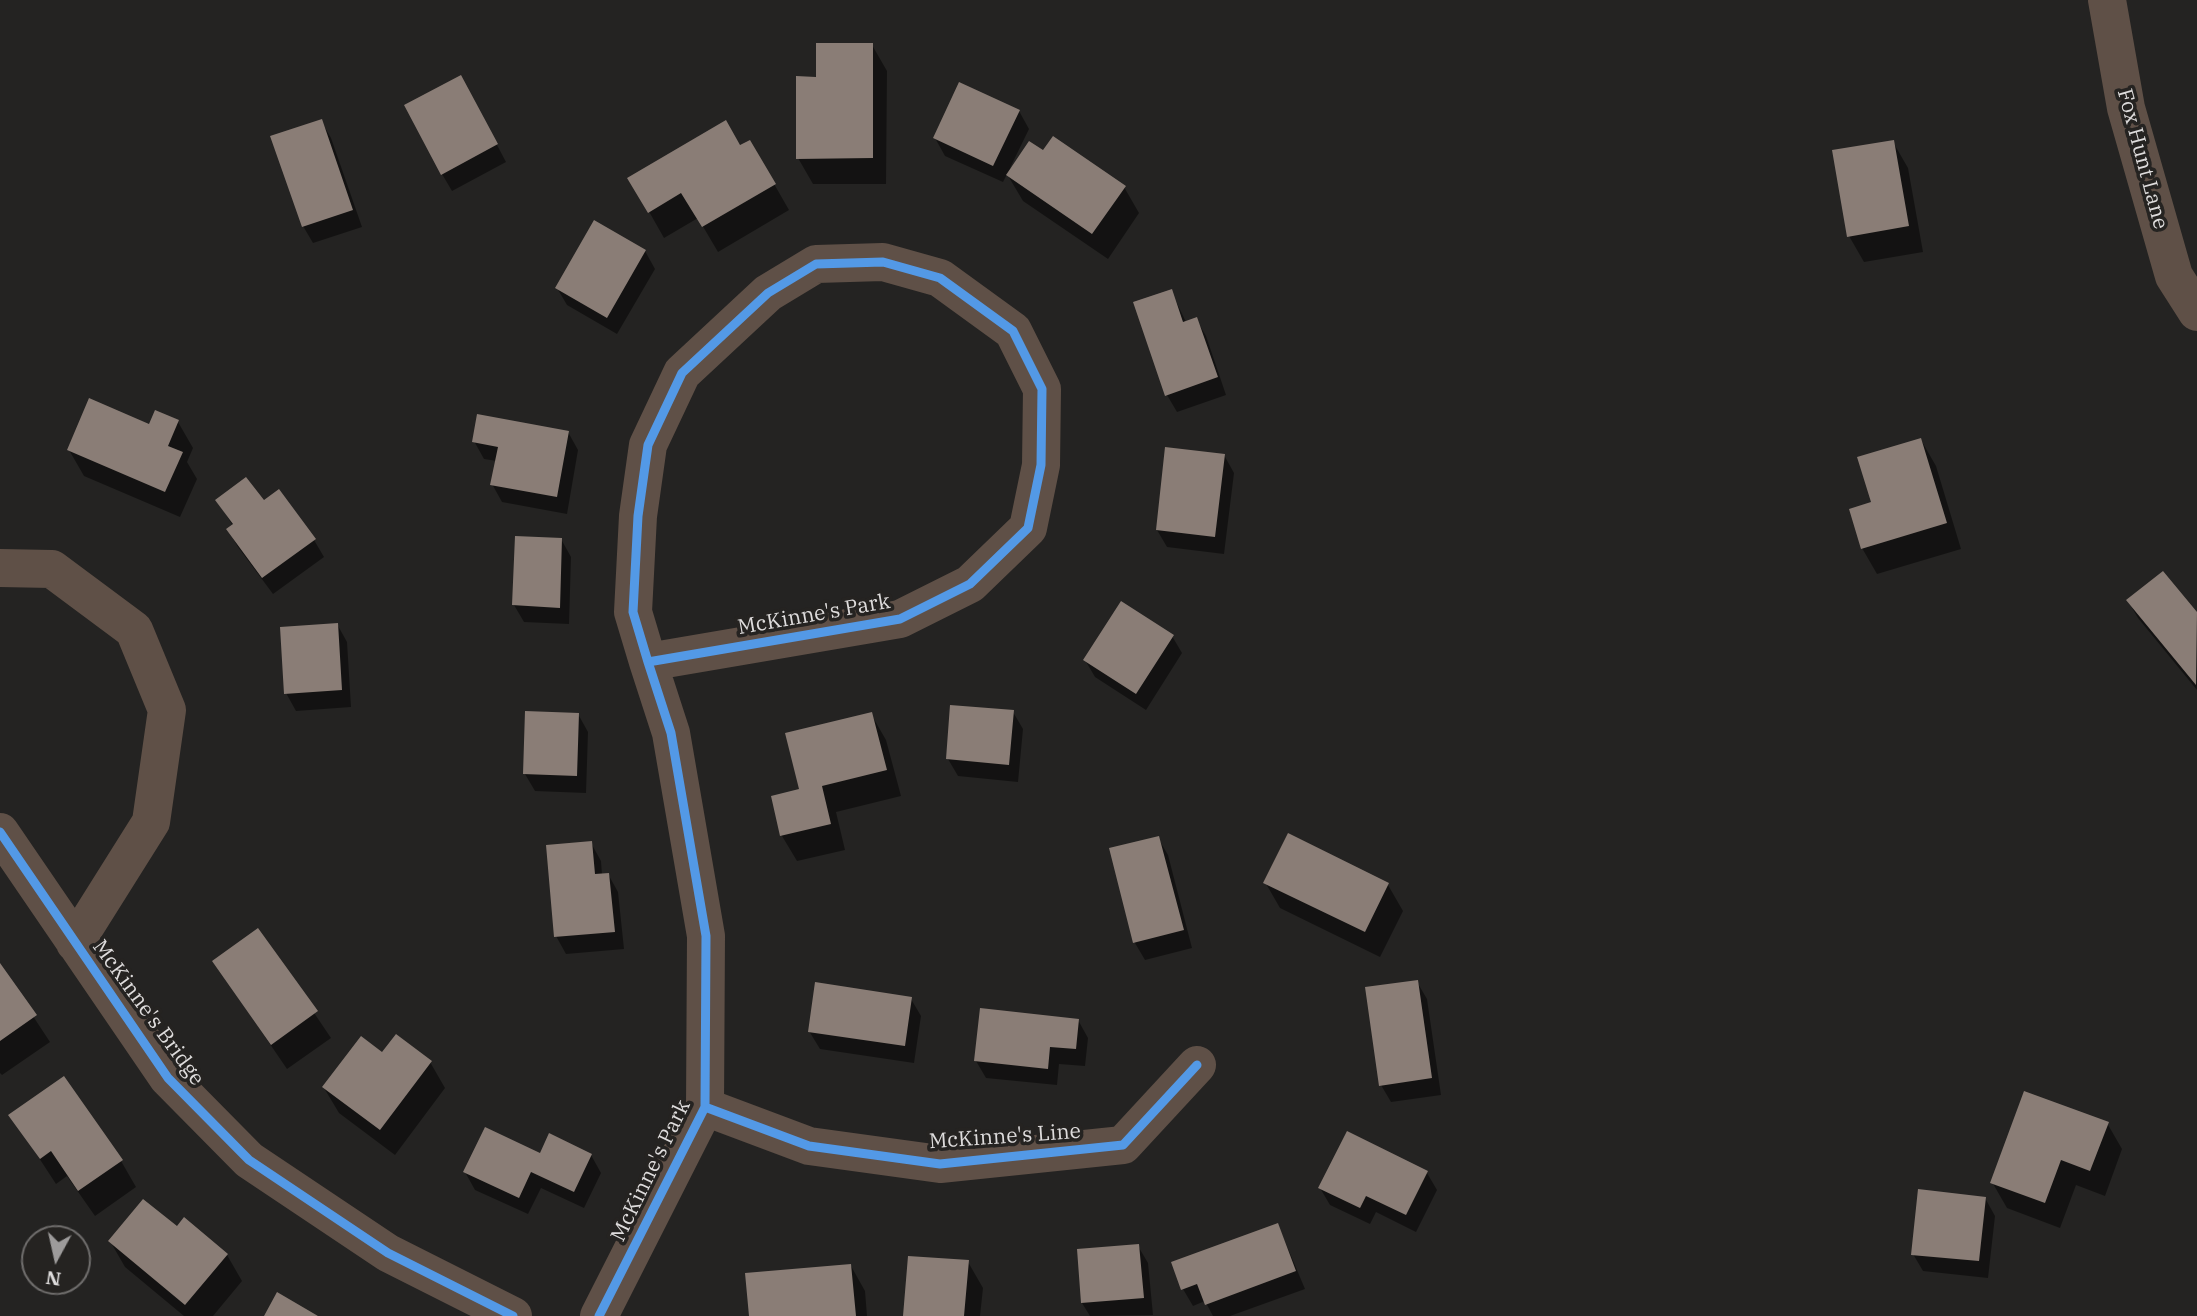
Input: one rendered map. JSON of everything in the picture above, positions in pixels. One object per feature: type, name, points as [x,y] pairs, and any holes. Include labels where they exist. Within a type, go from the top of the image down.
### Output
[{"type":"street","name":"Fox Hunt Lane","points":[[2107,0],[2126,108],[2174,276],[2197,312]]},
{"type":"street","name":"McKinne's Park","points":[[598,1316],[705,1107],[706,936],[671,733],[648,662],[633,612],[638,516],[648,445],[682,373],[768,293],[816,264],[883,262],[940,278],[1013,331],[1042,389],[1041,465],[1028,528],[970,584],[900,619],[648,662]]},
{"type":"street","points":[[0,568],[52,569],[134,630],[167,710],[151,822],[75,943]]},
{"type":"street","name":"McKinne's Bridge","points":[[0,832],[168,1077],[249,1160],[388,1253],[513,1316]]},
{"type":"street","name":"McKinne's Line","points":[[705,1107],[809,1146],[940,1164],[1123,1145],[1197,1065]]},
{"type":"building","points":[[816,43],[873,43],[873,158],[796,159],[796,76],[816,77]]},
{"type":"building","points":[[461,75],[498,144],[441,175],[404,105]]},
{"type":"building","points":[[959,82],[1020,110],[993,166],[933,138]]},
{"type":"building","points":[[322,119],[353,210],[302,227],[270,136]]},
{"type":"building","points":[[726,120],[740,145],[750,140],[776,184],[702,227],[681,193],[648,213],[627,178]]},
{"type":"building","points":[[1053,136],[1126,186],[1092,234],[1006,175],[1029,141],[1043,150]]},
{"type":"building","points":[[1894,140],[1909,226],[1847,237],[1832,150]]},
{"type":"building","points":[[594,220],[646,250],[607,318],[555,288]]},
{"type":"building","points":[[1172,289],[1183,322],[1197,317],[1218,377],[1165,396],[1133,302]]},
{"type":"building","points":[[89,398],[149,424],[155,410],[179,420],[168,446],[183,452],[165,492],[67,450]]},
{"type":"building","points":[[477,414],[569,431],[557,497],[490,485],[498,447],[472,442]]},
{"type":"building","points":[[1921,438],[1947,523],[1861,549],[1849,509],[1871,502],[1857,457]]},
{"type":"building","points":[[1165,447],[1225,454],[1215,537],[1156,530]]},
{"type":"building","points":[[246,477],[264,500],[279,489],[316,539],[262,578],[226,529],[233,524],[215,500]]},
{"type":"building","points":[[515,536],[562,538],[560,608],[512,605]]},
{"type":"building","points":[[2163,571],[2197,612],[2196,685],[2126,600]]},
{"type":"building","points":[[1121,601],[1174,635],[1136,694],[1083,660]]},
{"type":"building","points":[[338,623],[342,690],[284,694],[280,627]]},
{"type":"building","points":[[950,705],[1014,710],[1009,765],[946,759]]},
{"type":"building","points":[[525,711],[579,713],[577,776],[523,774]]},
{"type":"building","points":[[872,712],[887,770],[822,786],[831,824],[780,836],[771,796],[799,789],[785,733]]},
{"type":"building","points":[[1288,833],[1389,883],[1365,932],[1263,883]]},
{"type":"building","points":[[1159,836],[1184,930],[1133,943],[1109,848]]},
{"type":"building","points":[[592,841],[595,874],[609,873],[615,932],[554,937],[546,845]]},
{"type":"building","points":[[258,928],[318,1011],[271,1045],[212,961]]},
{"type":"building","points":[[0,963],[37,1015],[0,1041]]},
{"type":"building","points":[[1418,980],[1432,1078],[1379,1086],[1365,987]]},
{"type":"building","points":[[815,982],[912,997],[905,1046],[808,1032]]},
{"type":"building","points":[[980,1008],[1079,1019],[1076,1049],[1050,1047],[1048,1069],[974,1061]]},
{"type":"building","points":[[396,1034],[432,1061],[380,1130],[322,1087],[361,1036],[382,1052]]},
{"type":"building","points":[[64,1076],[123,1160],[78,1191],[51,1151],[40,1159],[8,1115]]},
{"type":"building","points":[[2024,1091],[2109,1122],[2090,1171],[2061,1160],[2045,1203],[1990,1183]]},
{"type":"building","points":[[485,1127],[540,1153],[549,1133],[592,1154],[574,1192],[531,1172],[519,1198],[463,1172]]},
{"type":"building","points":[[1347,1131],[1428,1171],[1406,1215],[1366,1196],[1360,1208],[1318,1188]]},
{"type":"building","points":[[1918,1189],[1986,1197],[1979,1261],[1911,1255]]},
{"type":"building","points":[[143,1199],[177,1226],[184,1217],[228,1254],[185,1305],[108,1241]]},
{"type":"building","points":[[1278,1223],[1296,1271],[1205,1305],[1197,1284],[1181,1290],[1171,1262]]},
{"type":"building","points":[[1139,1244],[1144,1298],[1081,1303],[1077,1249]]},
{"type":"building","points":[[908,1256],[969,1260],[964,1316],[903,1316]]},
{"type":"building","points":[[851,1264],[856,1316],[749,1316],[745,1273]]},
{"type":"building","points":[[277,1292],[318,1316],[264,1316]]},
{"type":"cycle path","points":[[599,1316],[705,1107],[706,936],[671,733],[648,662],[633,612],[638,516],[648,445],[682,373],[768,293],[816,264],[883,262],[940,278],[1013,331],[1042,389],[1041,465],[1028,528],[970,584],[900,619],[648,662]]},
{"type":"cycle path","points":[[0,832],[168,1078],[249,1160],[388,1253],[513,1316]]},
{"type":"cycle path","points":[[705,1107],[809,1146],[940,1164],[1123,1145],[1197,1065]]}]
